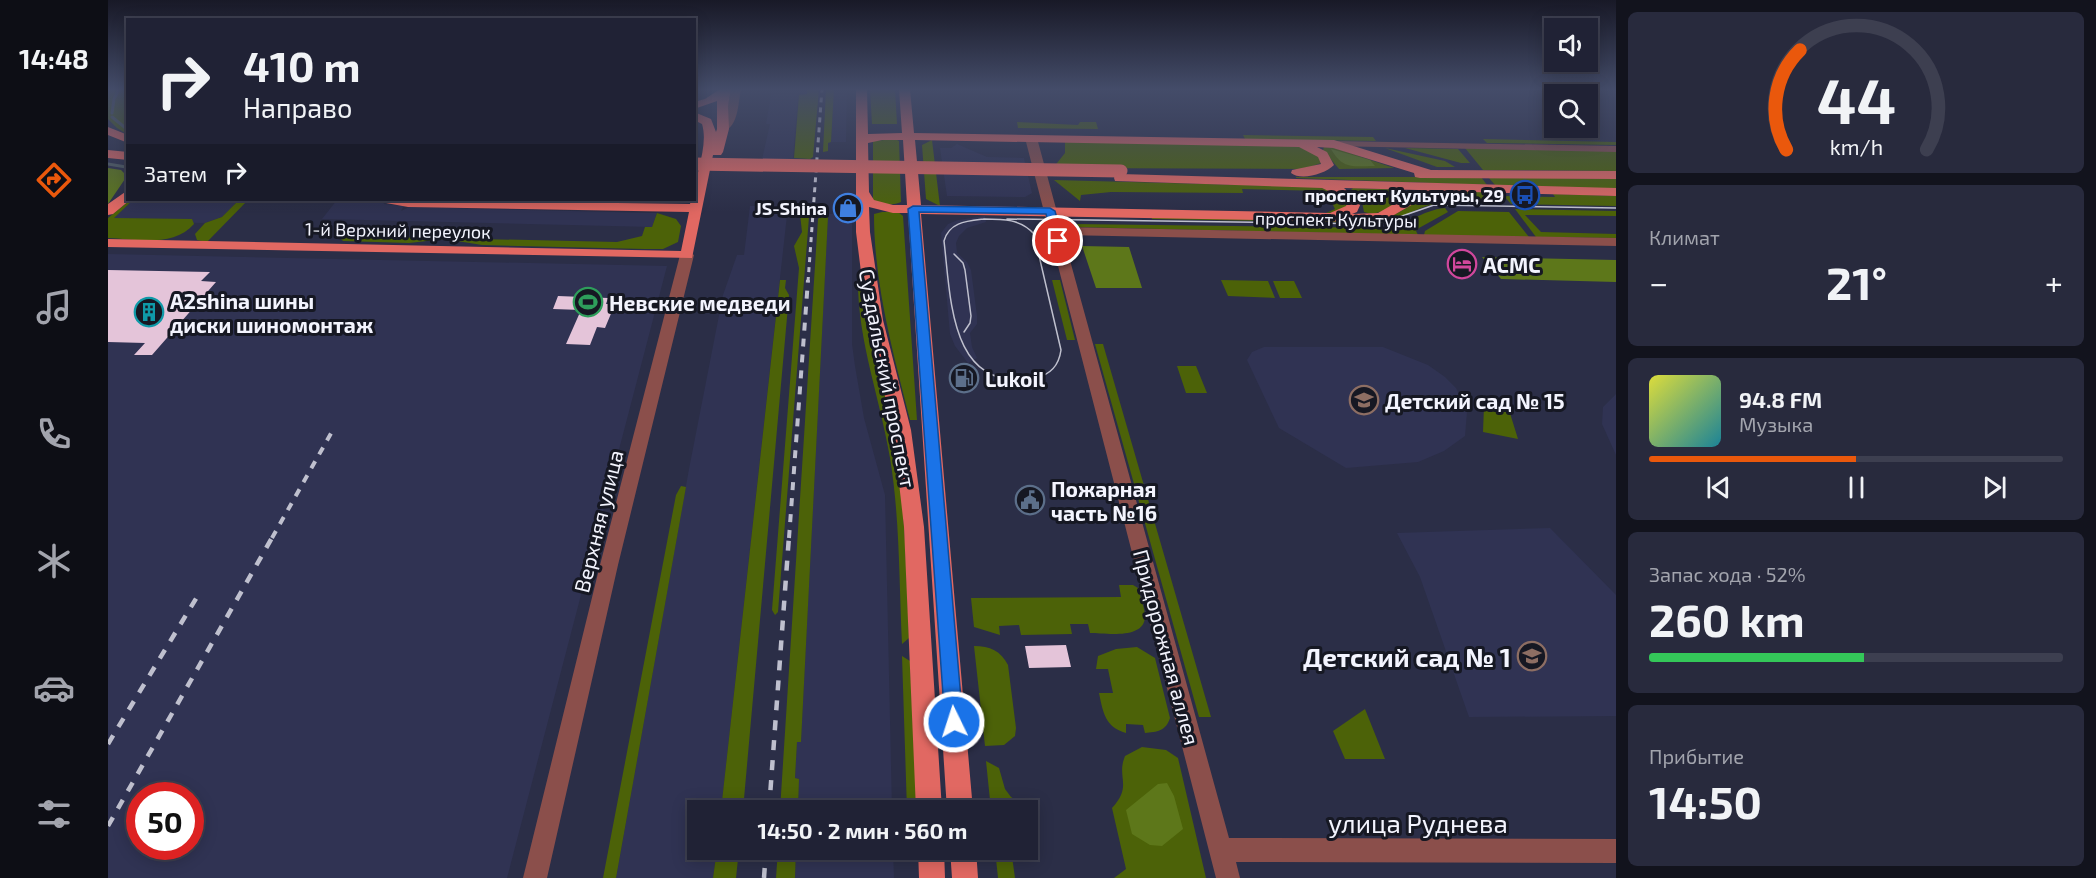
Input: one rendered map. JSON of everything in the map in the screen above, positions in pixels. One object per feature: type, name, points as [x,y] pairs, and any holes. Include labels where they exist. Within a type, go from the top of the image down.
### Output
[{"type":"main road","name":"Верхняя улица","points":[[687,255],[697,208],[700,172],[710,130]]},
{"type":"main road","name":"Верхняя улица","points":[[700,172],[716,154],[723,130]]},
{"type":"main road","name":"Суздальский проспект","points":[[861,130],[863,232],[868,280],[875,320],[899,416],[914,527],[928,800]]},
{"type":"main road","name":"Суздальский проспект","points":[[908,130],[959,800]]},
{"type":"main road","points":[[108,131],[126,139]]},
{"type":"main road","points":[[696,136],[701,138],[707,148]]},
{"type":"main road","points":[[861,142],[871,137],[908,136],[1334,144],[1431,181]]},
{"type":"main road","points":[[108,143],[126,146]]},
{"type":"main road","points":[[1294,143],[1319,152],[1328,162],[1324,169],[1298,173]]},
{"type":"main road","points":[[696,164],[1120,175]]},
{"type":"main road","points":[[700,172],[1120,175]]},
{"type":"main road","name":"проспект Культуры","points":[[1120,175],[1298,173],[1616,192]]},
{"type":"main road","name":"проспект Культуры","points":[[1120,175],[1320,184],[1616,175]]},
{"type":"main road","points":[[861,189],[866,200],[874,206],[913,209],[1319,217],[1382,216],[1431,181]]},
{"type":"main road","points":[[1319,217],[1348,211],[1354,206],[1350,198],[1320,184]]},
{"type":"main road","points":[[108,211],[126,196]]},
{"type":"main road","points":[[397,201],[697,208]]},
{"type":"main road","name":"1-й Верхний переулок","points":[[108,243],[687,255]]},
{"type":"main road","points":[[931,860],[932,878]]},
{"type":"main road","points":[[964,860],[965,878]]},
{"type":"street","name":"Придорожная аллея","points":[[1031,138],[1228,878]]},
{"type":"street","points":[[1334,144],[1616,149]]},
{"type":"street","name":"проспект Культуры","points":[[1055,231],[1616,243]]},
{"type":"street","name":"Верхняя улица","points":[[535,878],[606,577],[687,255]]},
{"type":"street","name":"улица Руднева","points":[[1221,850],[1616,851]]},
{"type":"shaded area","points":[[769,130],[795,130],[793,158],[803,159],[802,164],[761,164]]},
{"type":"shaded area","points":[[832,130],[846,130],[846,142],[831,142]]},
{"type":"shaded area","points":[[957,144],[987,157],[1024,158],[1032,193],[1025,197],[947,196],[940,148],[951,148]]},
{"type":"shaded area","points":[[132,201],[238,201],[222,217],[205,223],[110,221]]},
{"type":"shaded area","points":[[336,201],[383,201],[384,204],[404,206],[401,211],[409,207],[657,213],[652,227],[322,219]]},
{"type":"shaded area","points":[[750,206],[788,206],[722,800],[687,800],[687,860],[715,860],[713,878],[616,878],[689,469],[723,295],[737,255],[744,255]]},
{"type":"shaded area","points":[[828,214],[852,214],[852,344],[864,418],[885,495],[892,800],[798,800],[799,779],[795,778],[797,742],[801,741]]},
{"type":"shaded area","points":[[985,216],[986,222],[967,228],[956,243],[957,253],[967,262],[971,270],[977,316],[977,324],[970,333],[972,347],[977,358],[968,363],[955,346],[950,334],[941,233],[948,224],[958,220]]},
{"type":"shaded area","points":[[108,254],[667,266],[507,878],[108,878]]},
{"type":"shaded area","name":"Детский сад № 15","points":[[1264,347],[1383,347],[1428,365],[1456,388],[1467,412],[1465,436],[1444,451],[1418,462],[1346,468],[1279,428],[1247,360],[1252,352]]},
{"type":"shaded area","points":[[1616,394],[1616,455],[1602,424],[1603,407]]},
{"type":"shaded area","name":"Детский сад № 1","points":[[1550,528],[1616,595],[1616,716],[1469,717],[1420,577],[1397,533]]},
{"type":"shaded area","points":[[796,860],[893,860],[894,878],[795,878]]},
{"type":"green space","points":[[796,130],[815,130],[813,157],[810,159],[794,158]]},
{"type":"green space","points":[[824,130],[832,130],[828,151],[823,152]]},
{"type":"green space","points":[[1243,135],[1373,137],[1376,141],[1245,139]]},
{"type":"green space","points":[[895,139],[899,141],[901,202],[884,204],[873,200],[873,141]]},
{"type":"green space","points":[[1483,139],[1616,142],[1616,145],[1487,143]]},
{"type":"green space","points":[[932,140],[940,206],[926,199],[922,145]]},
{"type":"green space","points":[[1065,142],[1291,146],[1302,147],[1318,154],[1321,163],[1304,169],[1053,168],[1065,153]]},
{"type":"green space","points":[[1324,147],[1335,148],[1394,168],[1339,169],[1323,150]]},
{"type":"green space","points":[[1385,148],[1445,161],[1455,167],[1437,167]]},
{"type":"green space","points":[[1405,148],[1458,149],[1470,163],[1461,163]]},
{"type":"green space","points":[[1465,148],[1616,151],[1616,171],[1483,170]]},
{"type":"green space","points":[[1331,149],[1370,160],[1375,166],[1344,164]]},
{"type":"green space","points":[[108,168],[121,170],[126,177],[108,204]]},
{"type":"green space","points":[[1481,177],[1487,185],[1296,178]]},
{"type":"green space","points":[[1488,177],[1616,179],[1616,189],[1495,185]]},
{"type":"green space","points":[[1054,180],[1318,187],[1334,191],[1349,205],[1339,212],[1326,213],[1335,209],[1326,191],[1242,189],[1243,193],[1111,192],[1081,195],[1080,201]]},
{"type":"green space","points":[[1353,188],[1404,190],[1410,195],[1388,209],[1370,213],[1364,212],[1362,202],[1351,190]]},
{"type":"green space","points":[[1440,191],[1492,192],[1500,201],[1439,200],[1441,203],[1378,223],[1152,219],[1151,216],[1377,221],[1386,219]]},
{"type":"green space","points":[[1553,194],[1616,196],[1616,206],[1511,204],[1504,196],[1555,197]]},
{"type":"green space","points":[[129,201],[132,201],[114,218],[192,219],[194,224],[185,232],[165,239],[108,238],[108,218]]},
{"type":"green space","points":[[238,201],[247,201],[207,242],[197,240],[195,234],[205,223],[222,217]]},
{"type":"green space","points":[[1445,208],[1448,212],[1419,228],[1416,231],[1418,235],[1073,227],[1072,224],[1383,228]]},
{"type":"green space","points":[[1515,209],[1616,211],[1616,216],[1525,215],[1541,232],[1616,234],[1616,238],[1536,237]]},
{"type":"green space","points":[[1458,211],[1509,212],[1529,237],[1424,235],[1425,231]]},
{"type":"green space","points":[[898,212],[903,216],[917,420],[910,420],[881,292],[874,214]]},
{"type":"green space","points":[[657,213],[676,219],[681,226],[678,242],[663,249],[482,245],[445,239],[409,243],[343,241],[341,239],[342,236],[617,242],[642,236],[645,227],[652,227]]},
{"type":"green space","points":[[800,214],[808,214],[809,217],[778,612],[775,615],[772,610],[799,268],[794,246],[802,232]]},
{"type":"green space","points":[[828,217],[801,742],[797,742],[795,778],[799,779],[798,800],[781,800],[818,219]]},
{"type":"green space","points":[[1082,246],[1129,247],[1142,288],[1096,288]]},
{"type":"green space","points":[[1482,257],[1616,260],[1616,282],[1501,279]]},
{"type":"green space","points":[[858,278],[860,278],[896,444],[904,527],[909,638],[902,644],[893,481],[886,436],[861,323]]},
{"type":"green space","points":[[780,280],[786,280],[785,288],[789,295],[744,800],[722,800]]},
{"type":"green space","points":[[1052,280],[1060,280],[1075,340],[1067,340]]},
{"type":"green space","points":[[1221,280],[1268,281],[1275,298],[1228,296]]},
{"type":"green space","points":[[1273,281],[1294,281],[1302,298],[1280,298]]},
{"type":"green space","points":[[1095,344],[1103,344],[1211,717],[1199,717]]},
{"type":"green space","points":[[1177,366],[1196,366],[1207,393],[1186,393]]},
{"type":"green space","points":[[1484,406],[1509,410],[1518,439],[1483,432]]},
{"type":"green space","points":[[681,486],[686,487],[616,878],[603,878],[676,495]]},
{"type":"green space","points":[[1119,585],[1133,585],[1138,588],[1143,606],[1145,617],[1143,624],[1131,632],[1123,634],[1090,633],[1088,624],[1070,624],[1072,634],[1021,635],[1019,625],[999,626],[1000,635],[974,627],[971,598],[1121,597]]},
{"type":"green space","points":[[974,646],[994,650],[1008,665],[1016,728],[1015,736],[1004,745],[985,746]]},
{"type":"green space","points":[[1137,647],[1155,658],[1170,718],[1163,728],[1153,732],[1145,733],[1143,725],[1126,724],[1126,733],[1113,727],[1106,718],[1099,693],[1113,693],[1108,669],[1096,669],[1098,656],[1116,649]]},
{"type":"green space","points":[[902,656],[910,661],[917,800],[907,800]]},
{"type":"green space","points":[[1365,709],[1385,759],[1345,759],[1333,731]]},
{"type":"green space","points":[[1142,747],[1166,750],[1178,758],[1206,878],[1114,878],[1126,869],[1112,808],[1122,793],[1122,770],[1125,756]]},
{"type":"green space","points":[[986,761],[999,768],[1005,789],[1016,800],[990,800]]},
{"type":"green space","points":[[1167,783],[1174,796],[1183,829],[1162,846],[1150,845],[1132,834],[1126,810],[1158,784]]},
{"type":"green space","points":[[715,860],[738,860],[736,878],[713,878]]},
{"type":"green space","points":[[777,860],[796,860],[795,878],[776,878]]},
{"type":"green space","points":[[996,860],[1013,860],[1015,878],[998,878]]},
{"type":"building","name":"A2shina шины диски шиномонтаж","points":[[108,270],[210,272],[201,281],[216,282],[152,355],[134,355],[145,343],[108,342]]},
{"type":"building","points":[[558,296],[608,298],[606,304],[615,304],[605,328],[597,327],[590,345],[566,344],[581,310],[553,309]]},
{"type":"building","points":[[1066,645],[1071,667],[1029,668],[1025,646]]},
{"type":"waterway","points":[[108,164],[126,167]]},
{"type":"tram line","points":[[1007,219],[1379,224],[1434,205],[1616,208]]},
{"type":"tram line","points":[[984,219],[1017,223],[1034,234],[1061,350],[1053,368],[1040,377],[1007,379],[986,372],[971,357],[960,338],[949,290],[944,241],[954,226],[984,219]]},
{"type":"tram line","points":[[954,254],[963,263],[965,270],[971,316],[970,323],[964,332]]},
{"type":"railway","points":[[808,282],[819,130]]},
{"type":"railway","points":[[789,538],[808,280]]},
{"type":"railway","points":[[272,538],[334,428]]},
{"type":"railway","points":[[108,826],[273,536]]},
{"type":"railway","points":[[770,800],[789,536]]},
{"type":"railway","points":[[108,744],[200,592]]},
{"type":"railway","points":[[764,878],[765,860]]},
{"type":"place","name":"проспект Культуры, 29","points":[[1525,195]]},
{"type":"place","name":"JS-Shina","points":[[848,208]]},
{"type":"place","name":"АСМС","points":[[1462,264]]},
{"type":"place","name":"Невские медведи","points":[[588,302]]},
{"type":"place","name":"A2shina шины диски шиномонтаж","points":[[149,312]]},
{"type":"place","name":"Lukoil","points":[[964,378]]},
{"type":"place","name":"Детский сад № 15","points":[[1364,400]]},
{"type":"place","name":"Пожарная часть №16","points":[[1030,500]]},
{"type":"place","name":"Детский сад № 1","points":[[1532,656]]},
{"type":"route","points":[[954,722],[931,410],[913,209],[1050,211],[1058,241]]}]
